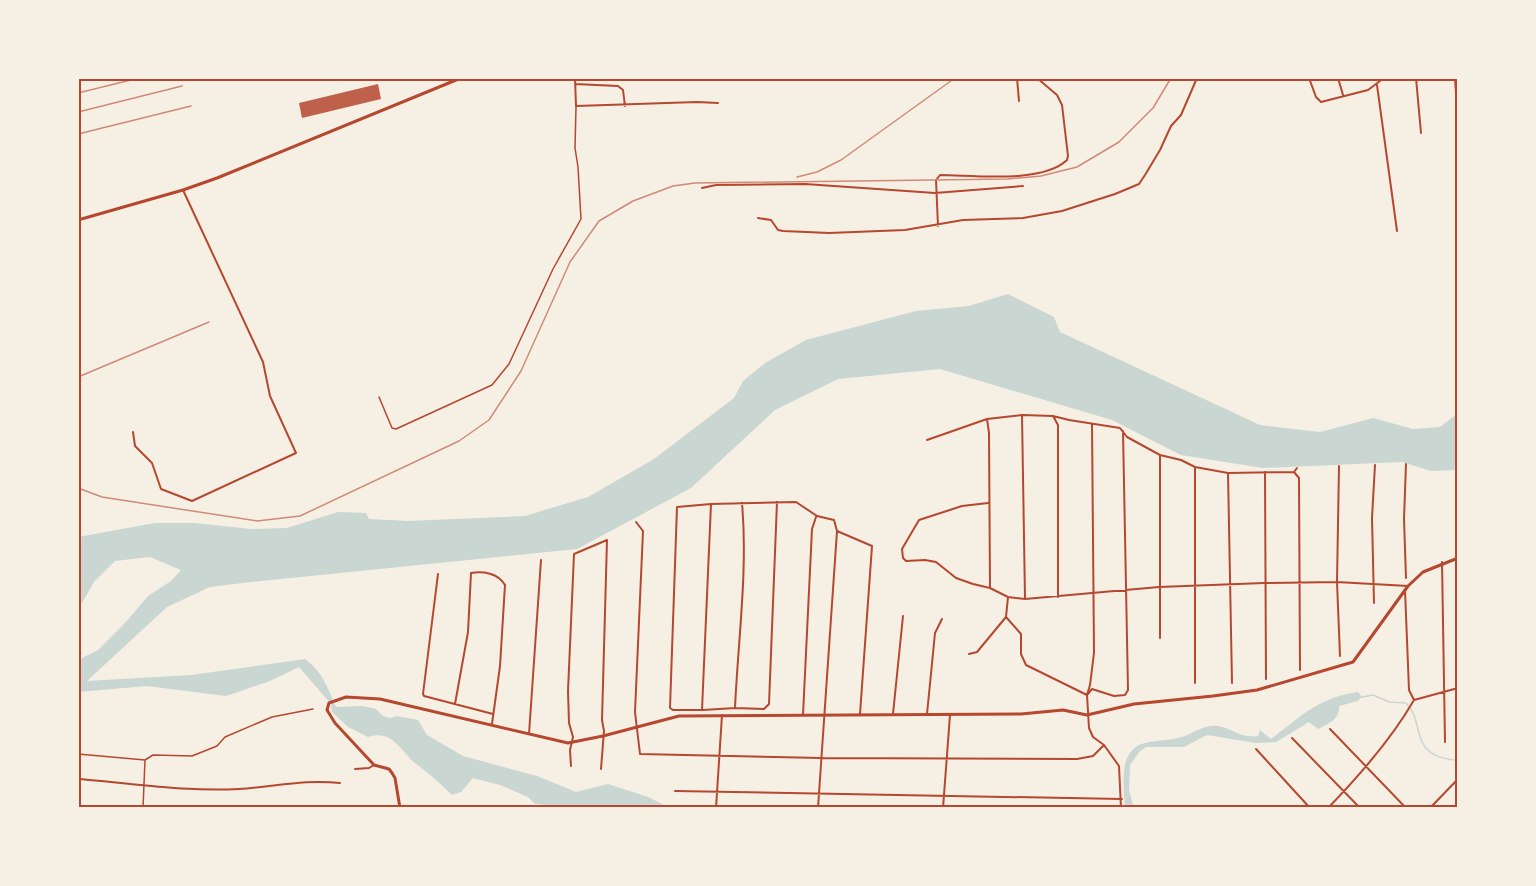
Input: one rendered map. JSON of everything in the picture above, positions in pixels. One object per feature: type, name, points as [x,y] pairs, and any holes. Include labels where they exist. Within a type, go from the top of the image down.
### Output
[{"type":"street","points":[[78,220],[217,178],[461,78]]},
{"type":"street","points":[[475,79],[494,78]]},
{"type":"street","points":[[575,78],[576,106],[718,103]]},
{"type":"street","points":[[1017,78],[1019,101]]},
{"type":"street","points":[[938,226],[936,180],[940,175],[1008,176],[1043,172],[1065,162],[1068,156],[1062,105],[1057,95],[1037,78]]},
{"type":"street","points":[[758,218],[771,220],[778,230],[783,231],[905,230],[963,220],[1039,216],[1105,197],[1139,184],[1160,150],[1171,126],[1181,115],[1197,78]]},
{"type":"street","points":[[1309,78],[1316,97],[1321,102],[1368,90],[1384,78]]},
{"type":"street","points":[[1338,78],[1343,97]]},
{"type":"street","points":[[1416,78],[1421,133]]},
{"type":"street","points":[[1455,78],[1458,124]]},
{"type":"street","points":[[575,84],[618,86],[624,90],[625,106]]},
{"type":"street","points":[[1377,85],[1397,231]]},
{"type":"street","points":[[702,188],[716,185],[806,184],[936,193],[1023,186]]},
{"type":"street","points":[[132,432],[135,446],[152,463],[162,489],[192,501],[296,453],[270,396],[262,362],[183,190]]},
{"type":"street","points":[[1022,415],[1025,599]]},
{"type":"street","points":[[927,441],[987,418],[1022,415],[1053,416],[1115,426],[1123,430],[1127,436],[1160,455],[1181,460],[1195,467],[1228,473],[1294,472]]},
{"type":"street","points":[[1053,416],[1058,425],[1058,597]]},
{"type":"street","points":[[987,418],[990,588]]},
{"type":"street","points":[[1092,424],[1094,653],[1087,695],[1087,715],[1089,728],[1094,737],[1104,745],[1119,766],[1121,808]]},
{"type":"street","points":[[1087,695],[1092,689],[1114,696],[1127,693],[1123,430]]},
{"type":"street","points":[[1160,455],[1160,638]]},
{"type":"street","points":[[1406,464],[1404,519],[1406,578]]},
{"type":"street","points":[[1374,603],[1372,518],[1375,465]]},
{"type":"street","points":[[1339,466],[1337,582],[1340,656]]},
{"type":"street","points":[[1194,683],[1195,467]]},
{"type":"street","points":[[1294,472],[1297,468]]},
{"type":"street","points":[[1265,472],[1266,679]]},
{"type":"street","points":[[1294,472],[1299,478],[1300,670]]},
{"type":"street","points":[[1228,473],[1232,683]]},
{"type":"street","points":[[777,502],[769,704],[764,710],[734,708],[673,710],[669,706],[677,507],[711,504],[777,502],[796,502],[816,516],[834,520],[837,531],[818,808]]},
{"type":"street","points":[[732,715],[741,622],[744,520],[742,503]]},
{"type":"street","points":[[988,503],[962,506],[919,520],[902,549],[903,558],[906,561],[936,562],[956,578],[990,588],[1008,597],[1025,599],[1159,587],[1264,583],[1337,582],[1406,588]]},
{"type":"street","points":[[702,710],[711,504]]},
{"type":"street","points":[[803,715],[812,529],[816,516]]},
{"type":"street","points":[[636,522],[643,531],[635,712],[640,754],[821,758],[1085,759],[1097,753],[1104,745]]},
{"type":"street","points":[[837,531],[872,546],[861,714]]},
{"type":"street","points":[[571,766],[573,737],[569,723],[568,691],[574,554],[608,540],[601,770]]},
{"type":"street","points":[[400,808],[395,778],[392,773],[389,769],[374,765],[335,723],[327,710],[328,703],[337,698],[380,699],[492,724],[530,735],[571,742],[637,728],[679,716],[1021,714],[1063,710],[1087,715],[1134,704],[1257,690],[1353,662],[1406,588],[1424,572],[1442,562],[1458,558]]},
{"type":"street","points":[[530,735],[540,560]]},
{"type":"street","points":[[1442,562],[1445,742]]},
{"type":"street","points":[[455,704],[468,632],[471,573],[486,571],[502,580],[505,585],[500,666],[492,724]]},
{"type":"street","points":[[438,574],[423,694],[472,710],[493,714]]},
{"type":"street","points":[[1406,588],[1409,690],[1414,700]]},
{"type":"street","points":[[969,654],[977,652],[1006,617],[1008,597]]},
{"type":"street","points":[[893,714],[903,616]]},
{"type":"street","points":[[1006,617],[1021,634],[1021,654],[1026,665],[1087,695]]},
{"type":"street","points":[[927,714],[935,633],[942,619]]},
{"type":"street","points":[[1328,808],[1366,768],[1414,700],[1458,688]]},
{"type":"street","points":[[943,808],[950,714]]},
{"type":"street","points":[[716,808],[722,715]]},
{"type":"street","points":[[1330,729],[1406,808]]},
{"type":"street","points":[[1292,738],[1360,808]]},
{"type":"street","points":[[1256,749],[1310,808]]},
{"type":"street","points":[[355,770],[374,765]]},
{"type":"street","points":[[78,778],[182,789],[239,789],[318,781],[340,783]]},
{"type":"street","points":[[1430,808],[1458,779]]},
{"type":"street","points":[[675,791],[1122,799]]},
{"type":"lane","points":[[379,397],[392,428],[396,429],[492,385],[509,364],[553,269],[581,219],[575,148],[576,106]]},
{"type":"lane","points":[[78,754],[145,760],[153,755],[192,756],[217,746],[225,737],[272,717],[313,709]]},
{"type":"lane","points":[[144,808],[145,760]]},
{"type":"shaded area","points":[[1008,294],[1054,317],[1060,332],[1260,425],[1320,432],[1373,418],[1413,429],[1440,427],[1458,413],[1458,470],[1431,471],[1402,462],[1263,468],[1181,455],[1112,420],[940,369],[838,379],[775,410],[691,488],[577,549],[210,587],[167,607],[87,681],[191,675],[305,659],[320,674],[336,707],[362,706],[376,709],[383,716],[390,718],[397,716],[418,720],[427,735],[463,756],[537,776],[576,792],[608,784],[648,797],[670,808],[573,808],[535,804],[528,797],[500,785],[473,778],[461,792],[452,795],[389,738],[376,735],[368,737],[348,727],[332,712],[331,704],[299,667],[270,681],[226,696],[147,686],[78,692],[78,660],[98,650],[148,596],[171,581],[181,570],[150,557],[115,561],[94,582],[78,610],[78,537],[155,523],[195,523],[251,529],[287,528],[338,512],[366,513],[369,519],[408,521],[525,516],[588,497],[654,459],[734,398],[743,381],[765,363],[806,340],[916,311],[969,306]]},
{"type":"shaded area","points":[[1358,692],[1362,697],[1358,701],[1339,706],[1338,715],[1330,723],[1318,729],[1309,722],[1276,742],[1256,743],[1207,735],[1184,747],[1146,747],[1140,751],[1130,765],[1129,791],[1134,808],[1125,808],[1124,770],[1130,753],[1136,747],[1149,742],[1178,738],[1213,726],[1224,727],[1241,735],[1251,736],[1258,736],[1260,730],[1271,739],[1321,703]]},
{"type":"building","points":[[378,84],[381,99],[302,118],[299,103]]},
{"type":"waterway","points":[[1362,697],[1373,695],[1389,702],[1406,703],[1414,716],[1420,738],[1428,750],[1440,757],[1458,761]]},
{"type":"railway","points":[[78,93],[139,78]]},
{"type":"railway","points":[[797,177],[817,172],[841,160],[955,78]]},
{"type":"railway","points":[[78,488],[102,497],[257,521],[300,516],[459,441],[489,420],[521,371],[570,262],[599,221],[633,201],[673,186],[695,183],[1007,179],[1041,176],[1077,167],[1119,142],[1153,108],[1171,78]]},
{"type":"railway","points":[[78,112],[182,86]]},
{"type":"railway","points":[[78,134],[191,106]]},
{"type":"railway","points":[[78,377],[209,322]]}]
